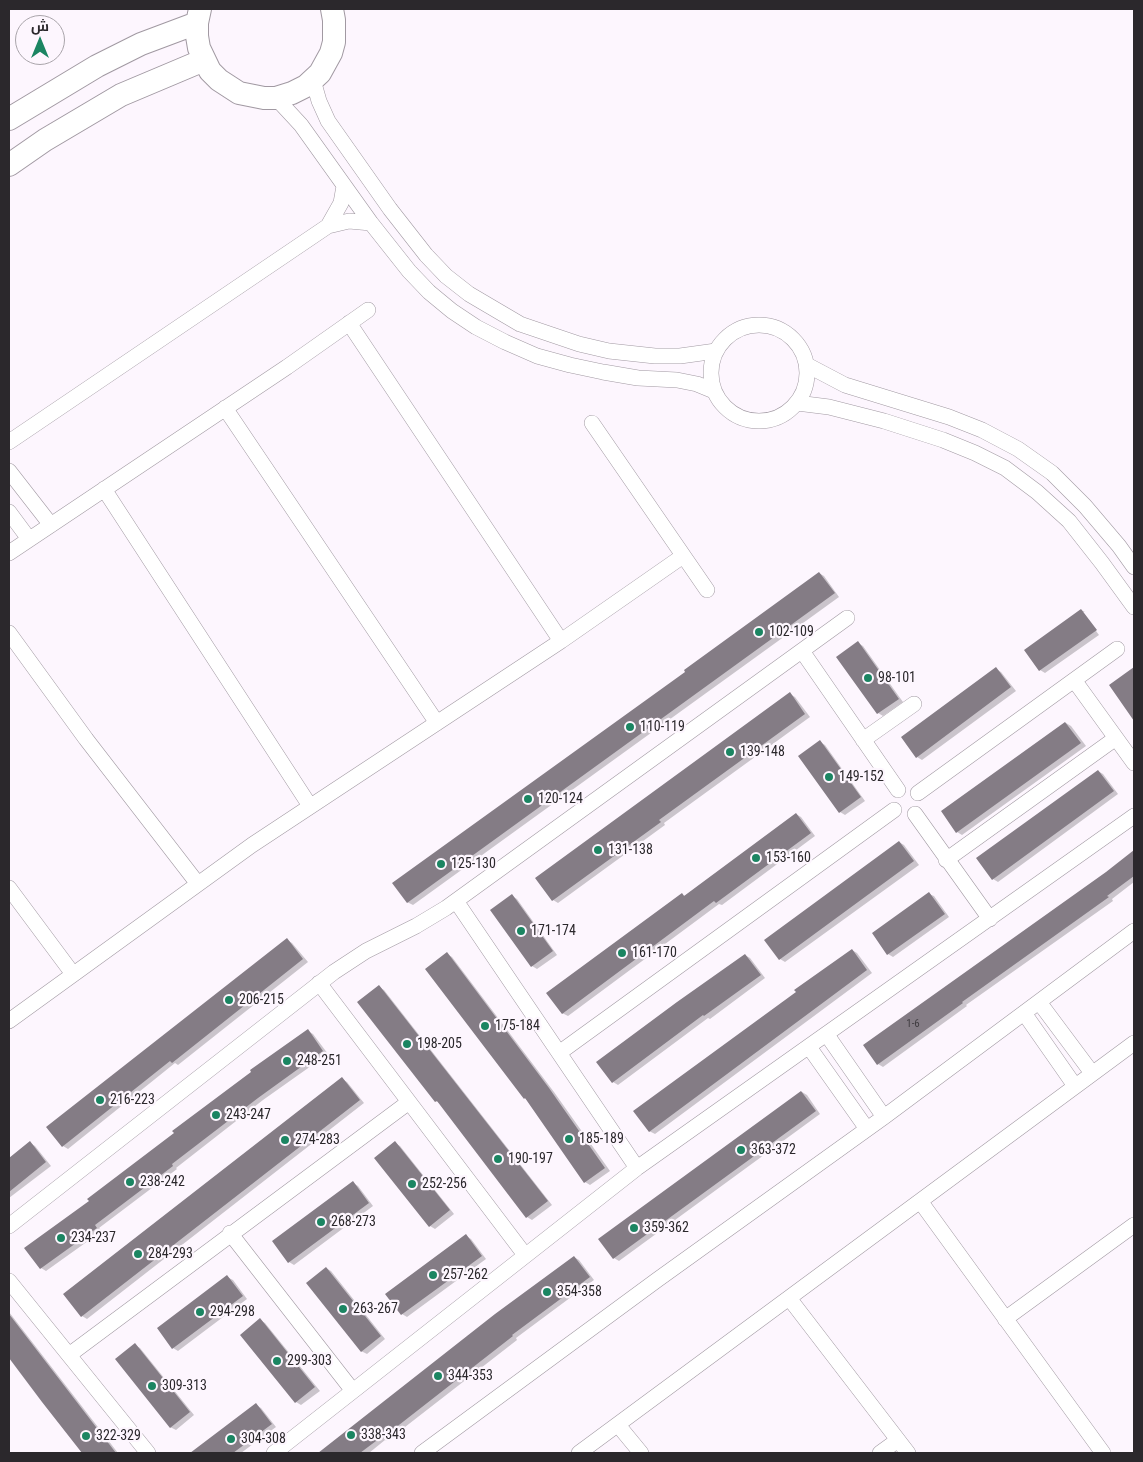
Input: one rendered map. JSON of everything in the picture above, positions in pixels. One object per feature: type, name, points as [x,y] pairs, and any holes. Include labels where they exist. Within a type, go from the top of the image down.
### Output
[{"type":"street","points":[[9,119],[97,66],[198,16],[199,48],[204,60],[218,80],[239,93],[264,98],[276,98],[299,90],[320,72],[331,53],[335,31],[332,9]]},
{"type":"street","points":[[9,165],[45,140],[121,94],[204,60]]},
{"type":"street","points":[[312,80],[328,121],[396,217],[426,255],[446,276],[469,294],[520,324],[586,346],[609,351],[655,356],[680,356],[716,351]]},
{"type":"street","points":[[276,98],[301,126],[371,223],[409,271],[429,292],[452,311],[476,327],[537,356],[570,365],[638,378],[677,380],[697,384],[714,391]]},
{"type":"street","points":[[328,226],[340,203],[344,186]]},
{"type":"street","points":[[9,442],[328,226],[349,221],[371,223]]},
{"type":"street","points":[[9,553],[368,310]]},
{"type":"street","points":[[349,323],[560,641]]},
{"type":"street","points":[[763,326],[779,330],[792,339],[804,356],[807,365],[806,385],[797,403],[784,415],[775,419],[756,421],[736,416],[720,401],[714,391],[711,378],[712,364],[716,351],[723,342],[732,334],[742,329],[763,326]]},
{"type":"street","points":[[807,365],[845,385],[949,417],[982,430],[1018,449],[1052,473],[1085,506],[1134,567]]},
{"type":"street","points":[[797,403],[829,407],[884,421],[951,444],[1005,468],[1037,492],[1068,521],[1134,607]]},
{"type":"street","points":[[225,408],[437,723]]},
{"type":"street","points":[[592,423],[706,590]]},
{"type":"street","points":[[9,471],[51,525]]},
{"type":"street","points":[[104,489],[310,806]]},
{"type":"street","points":[[9,512],[29,539]]},
{"type":"street","points":[[9,1021],[252,845],[560,641],[683,556]]},
{"type":"street","points":[[9,1226],[319,983],[366,951],[416,926],[456,901],[847,618]]},
{"type":"street","points":[[9,633],[86,739],[198,884]]},
{"type":"street","points":[[918,793],[1117,649]]},
{"type":"street","points":[[802,651],[898,790]]},
{"type":"street","points":[[1074,680],[1134,763]]},
{"type":"street","points":[[863,740],[914,704]]},
{"type":"street","points":[[946,860],[1116,738]]},
{"type":"street","points":[[911,787],[918,793],[922,801],[915,814],[906,816],[894,810],[892,797],[898,790],[911,787]]},
{"type":"street","points":[[559,1052],[894,810]]},
{"type":"street","points":[[915,814],[946,860],[990,919]]},
{"type":"street","points":[[274,1453],[637,1168],[1134,816]]},
{"type":"street","points":[[9,888],[73,974]]},
{"type":"street","points":[[456,901],[637,1168]]},
{"type":"street","points":[[422,1453],[657,1280],[867,1129],[1134,931]]},
{"type":"street","points":[[319,983],[525,1255]]},
{"type":"street","points":[[1040,1002],[1092,1073]]},
{"type":"street","points":[[1024,1013],[1075,1086]]},
{"type":"street","points":[[827,1035],[884,1116]]},
{"type":"street","points":[[579,1453],[1134,1043]]},
{"type":"street","points":[[809,1047],[867,1129]]},
{"type":"street","points":[[68,1355],[409,1102]]},
{"type":"street","points":[[920,1201],[1103,1453]]},
{"type":"street","points":[[1005,1319],[1134,1225]]},
{"type":"street","points":[[230,1233],[353,1391]]},
{"type":"street","points":[[9,1281],[148,1453]]},
{"type":"street","points":[[789,1298],[908,1453]]},
{"type":"street","points":[[618,1425],[641,1453]]},
{"type":"street","points":[[880,1453],[898,1440]]},
{"type":"building","points":[[819,572],[835,593],[407,903],[392,883],[685,672],[684,670]]},
{"type":"building","points":[[1081,609],[1097,630],[1039,671],[1024,650]]},
{"type":"building","name":"98-101","points":[[858,641],[899,699],[877,714],[836,657]]},
{"type":"building","points":[[996,667],[1011,687],[916,758],[901,737]]},
{"type":"building","points":[[1134,667],[1134,721],[1109,685]]},
{"type":"building","points":[[790,692],[805,714],[659,820],[661,822],[552,901],[535,878]]},
{"type":"building","points":[[1065,722],[1081,743],[956,833],[941,811]]},
{"type":"building","name":"149-152","points":[[820,740],[861,797],[839,813],[798,756]]},
{"type":"building","points":[[1098,770],[1114,791],[992,880],[976,858]]},
{"type":"building","points":[[796,813],[811,833],[716,903],[714,901],[562,1014],[546,993],[682,893],[684,896]]},
{"type":"building","points":[[899,841],[914,861],[779,960],[764,940]]},
{"type":"building","points":[[1134,850],[1134,876],[1107,896],[1109,897],[877,1065],[863,1045],[1106,872]]},
{"type":"building","points":[[929,892],[945,914],[887,955],[872,933]]},
{"type":"building","name":"171-174","points":[[512,894],[553,951],[531,967],[490,910]]},
{"type":"building","points":[[287,938],[303,959],[62,1147],[46,1127]]},
{"type":"building","points":[[852,949],[867,970],[649,1132],[633,1111],[796,992],[794,990]]},
{"type":"building","name":"175-184","points":[[447,952],[549,1088],[605,1168],[584,1183],[525,1098],[425,969]]},
{"type":"building","points":[[745,954],[761,975],[703,1015],[612,1083],[596,1062]]},
{"type":"building","points":[[379,985],[548,1201],[526,1218],[437,1101],[435,1102],[357,1002]]},
{"type":"building","points":[[308,1029],[323,1051],[172,1164],[173,1166],[95,1225],[97,1228],[40,1269],[24,1248],[89,1201],[87,1199],[174,1133],[172,1131],[251,1072],[250,1070]]},
{"type":"building","points":[[342,1077],[360,1100],[81,1317],[63,1294]]},
{"type":"building","name":"363-372","points":[[801,1091],[816,1111],[613,1259],[598,1239]]},
{"type":"building","points":[[30,1141],[46,1162],[9,1192],[9,1158]]},
{"type":"building","name":"252-256","points":[[395,1141],[450,1210],[429,1227],[374,1158]]},
{"type":"building","name":"268-273","points":[[353,1181],[369,1203],[288,1263],[272,1241]]},
{"type":"building","name":"257-262","points":[[466,1234],[482,1256],[401,1315],[385,1294]]},
{"type":"building","points":[[574,1256],[590,1277],[512,1335],[381,1439],[360,1453],[318,1453],[495,1314]]},
{"type":"building","name":"263-267","points":[[326,1267],[381,1336],[361,1352],[306,1283]]},
{"type":"building","name":"294-298","points":[[227,1275],[243,1296],[172,1349],[157,1328]]},
{"type":"building","points":[[9,1314],[116,1453],[82,1453],[42,1402],[9,1358]]},
{"type":"building","name":"299-303","points":[[260,1318],[315,1387],[295,1403],[240,1335]]},
{"type":"building","name":"309-313","points":[[135,1343],[190,1412],[170,1428],[115,1359]]},
{"type":"building","name":"304-308","points":[[256,1403],[272,1424],[233,1453],[190,1453]]},
{"type":"place","name":"102-109","points":[[759,632]]},
{"type":"place","name":"98-101","points":[[868,678]]},
{"type":"place","name":"110-119","points":[[630,727]]},
{"type":"place","name":"139-148","points":[[730,752]]},
{"type":"place","name":"149-152","points":[[829,777]]},
{"type":"place","name":"120-124","points":[[528,799]]},
{"type":"place","name":"131-138","points":[[598,850]]},
{"type":"place","name":"153-160","points":[[756,858]]},
{"type":"place","name":"125-130","points":[[441,864]]},
{"type":"place","name":"171-174","points":[[521,931]]},
{"type":"place","name":"161-170","points":[[622,953]]},
{"type":"place","name":"206-215","points":[[229,1000]]},
{"type":"place","name":"175-184","points":[[485,1026]]},
{"type":"place","name":"198-205","points":[[407,1044]]},
{"type":"place","name":"248-251","points":[[287,1061]]},
{"type":"place","name":"216-223","points":[[100,1100]]},
{"type":"place","name":"243-247","points":[[216,1115]]},
{"type":"place","name":"185-189","points":[[569,1139]]},
{"type":"place","name":"274-283","points":[[285,1140]]},
{"type":"place","name":"363-372","points":[[741,1150]]},
{"type":"place","name":"190-197","points":[[498,1159]]},
{"type":"place","name":"238-242","points":[[130,1182]]},
{"type":"place","name":"252-256","points":[[412,1184]]},
{"type":"place","name":"268-273","points":[[321,1222]]},
{"type":"place","name":"359-362","points":[[634,1228]]},
{"type":"place","name":"234-237","points":[[61,1238]]},
{"type":"place","name":"284-293","points":[[138,1254]]},
{"type":"place","name":"257-262","points":[[433,1275]]},
{"type":"place","name":"354-358","points":[[547,1292]]},
{"type":"place","name":"263-267","points":[[343,1309]]},
{"type":"place","name":"294-298","points":[[200,1312]]},
{"type":"place","name":"299-303","points":[[277,1361]]},
{"type":"place","name":"344-353","points":[[438,1376]]},
{"type":"place","name":"309-313","points":[[152,1386]]},
{"type":"place","name":"338-343","points":[[351,1435]]},
{"type":"place","name":"322-329","points":[[86,1436]]},
{"type":"place","name":"304-308","points":[[231,1439]]}]
